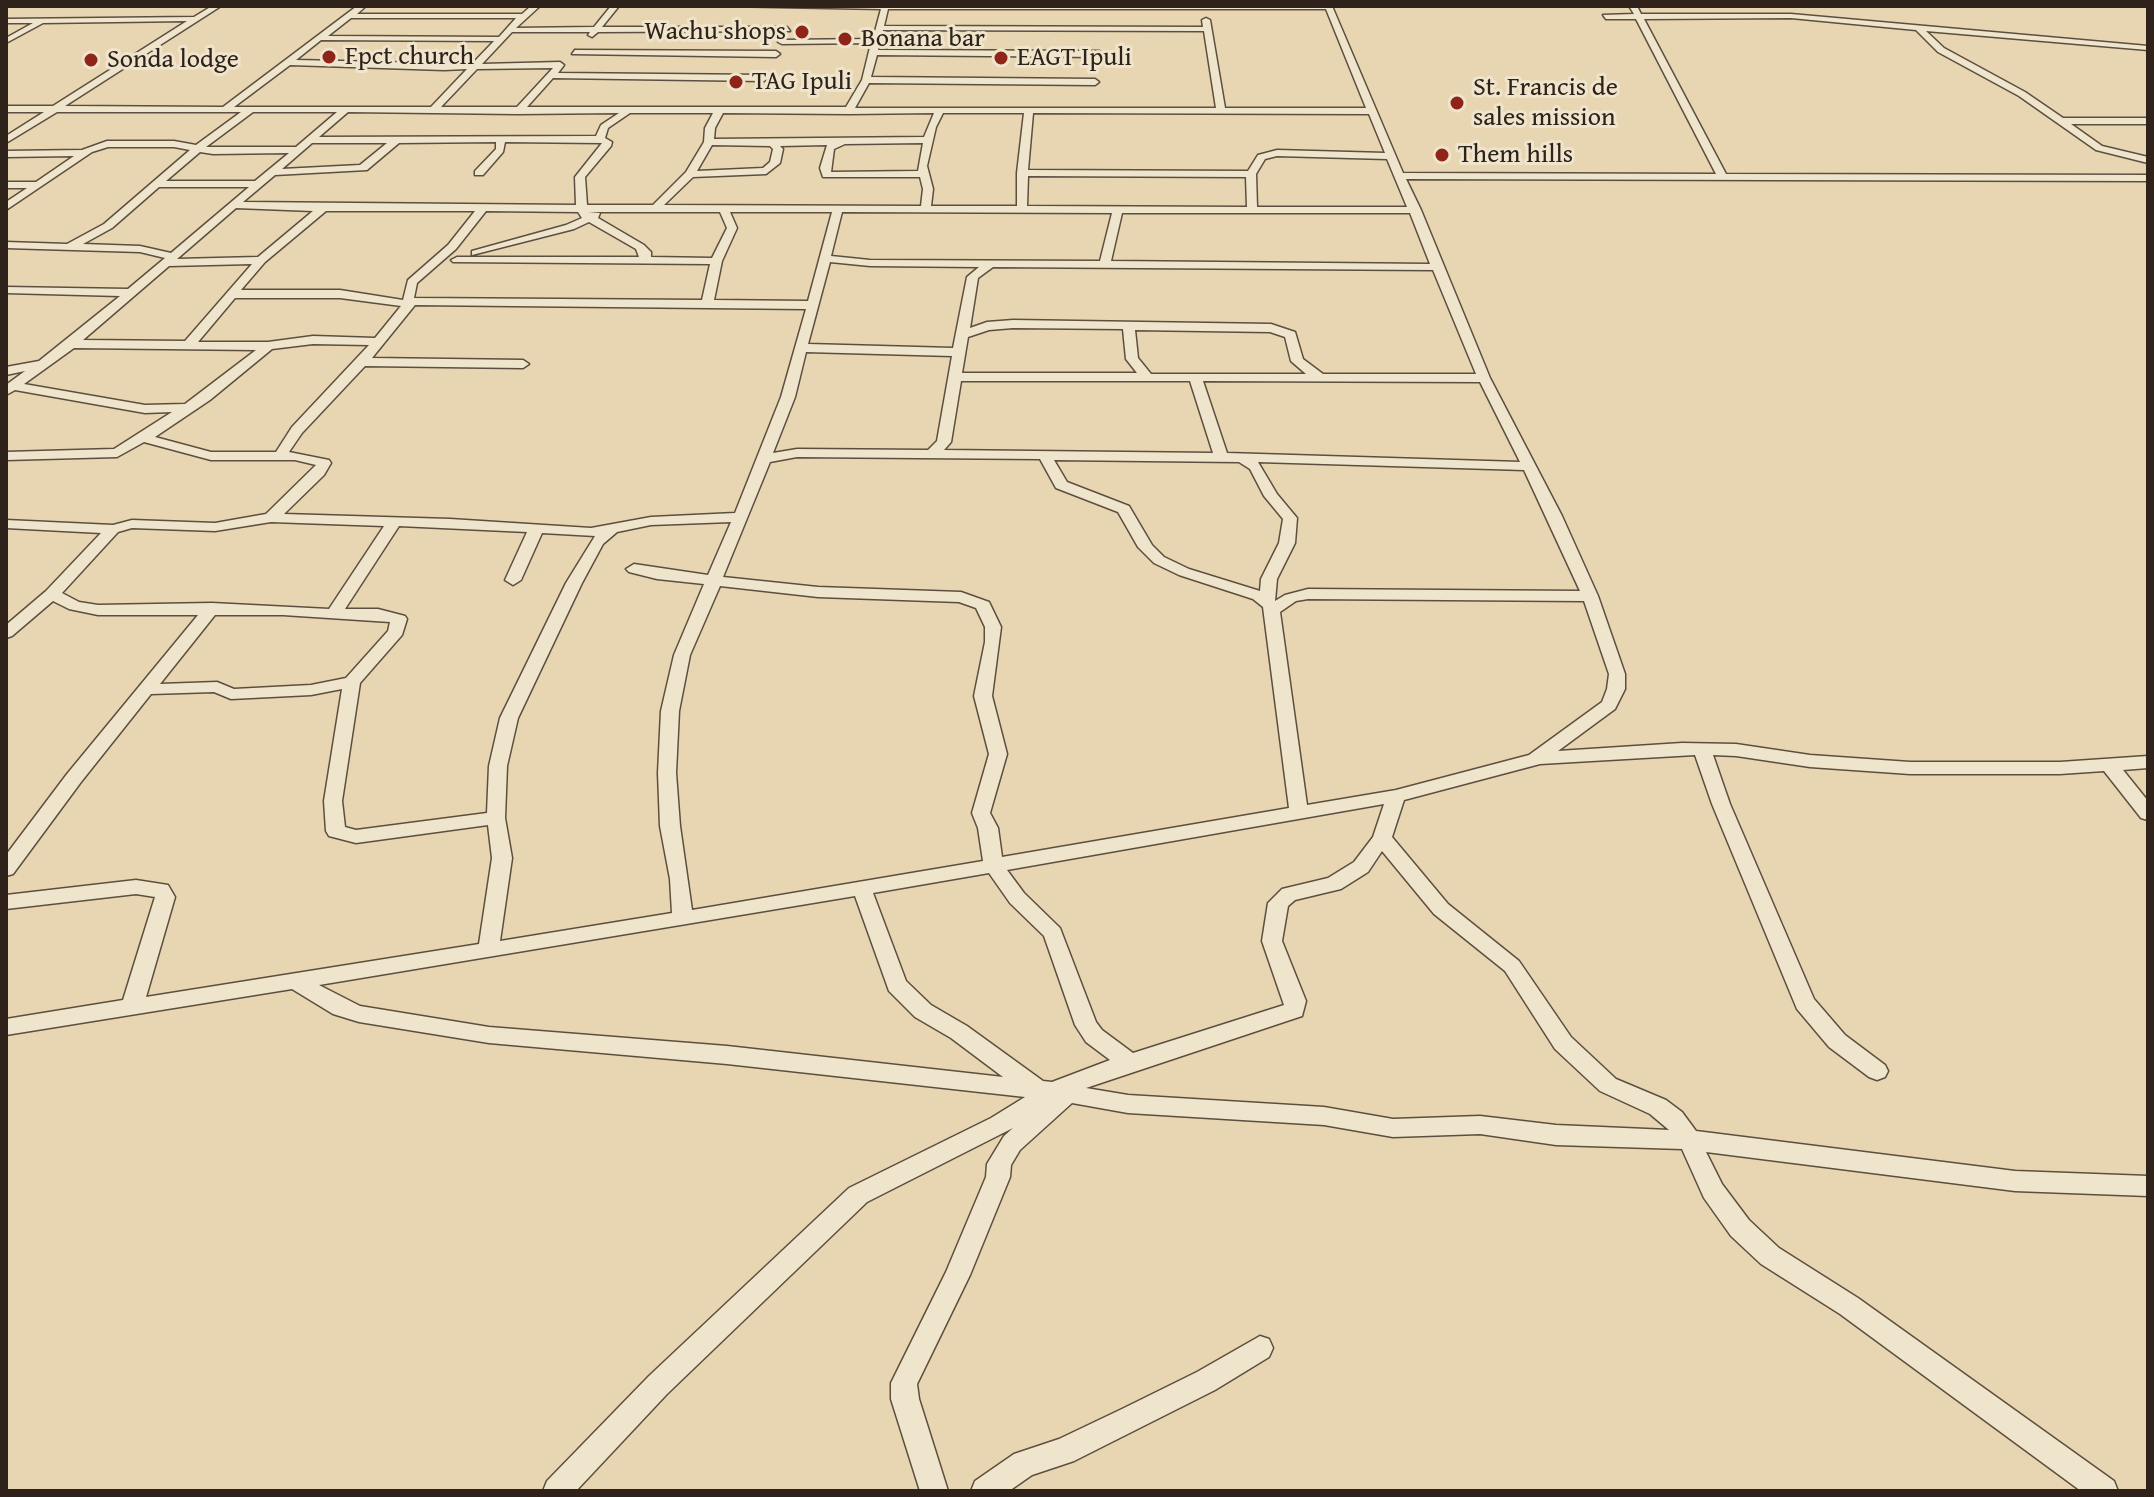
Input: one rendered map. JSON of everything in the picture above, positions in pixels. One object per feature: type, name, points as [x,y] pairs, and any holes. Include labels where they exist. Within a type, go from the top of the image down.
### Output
[{"type":"street","points":[[6,140],[217,6]]},
{"type":"street","points":[[224,110],[362,6]]},
{"type":"street","points":[[433,110],[536,6]]},
{"type":"street","points":[[518,111],[597,30],[615,6]]},
{"type":"street","points":[[729,6],[1328,7],[1416,210],[1436,267],[1484,378],[1555,516],[1615,661],[1616,689],[1609,705],[1535,759]]},
{"type":"street","points":[[849,111],[866,80],[885,7]]},
{"type":"street","points":[[1204,7],[1221,112]]},
{"type":"street","points":[[758,89],[787,29],[801,8]]},
{"type":"street","points":[[6,19],[22,9]]},
{"type":"street","points":[[92,21],[107,10]]},
{"type":"street","points":[[1637,12],[1722,176]]},
{"type":"street","points":[[1606,17],[1637,12],[1657,16],[1791,16],[2148,48]]},
{"type":"street","points":[[351,16],[523,16]]},
{"type":"street","points":[[6,19],[195,19]]},
{"type":"street","points":[[6,41],[42,21]]},
{"type":"street","points":[[644,77],[685,28]]},
{"type":"street","points":[[880,28],[1207,29]]},
{"type":"street","points":[[980,53],[985,28]]},
{"type":"street","points":[[1919,28],[1941,50],[2022,94],[2099,148],[2148,160]]},
{"type":"street","points":[[512,30],[787,29]]},
{"type":"street","points":[[1097,29],[1099,54],[1095,82],[1098,103]]},
{"type":"street","points":[[318,38],[503,39]]},
{"type":"street","points":[[782,42],[874,41]]},
{"type":"street","points":[[575,52],[776,54]]},
{"type":"street","points":[[874,52],[1099,54]]},
{"type":"street","points":[[287,62],[476,67],[560,65]]},
{"type":"street","points":[[550,75],[764,78]]},
{"type":"street","points":[[866,80],[1095,82]]},
{"type":"street","points":[[747,111],[752,100]]},
{"type":"street","points":[[6,109],[433,110],[481,114],[518,111],[1029,112],[1098,103],[1221,112],[1371,111]]},
{"type":"street","points":[[71,246],[103,230],[199,148],[250,110]]},
{"type":"street","points":[[10,389],[71,344],[192,237],[234,205],[254,184],[345,110]]},
{"type":"street","points":[[600,139],[605,126],[627,111]]},
{"type":"street","points":[[656,208],[690,174],[709,142],[710,128],[719,111]]},
{"type":"street","points":[[926,207],[928,189],[922,174],[928,140],[939,112]]},
{"type":"street","points":[[1022,208],[1022,173],[1029,112]]},
{"type":"street","points":[[2061,121],[2148,121]]},
{"type":"street","points":[[456,139],[469,127]]},
{"type":"street","points":[[308,140],[600,139],[607,142],[606,146],[579,180],[587,212],[640,247],[645,252],[645,262]]},
{"type":"street","points":[[271,172],[363,168],[396,140]]},
{"type":"street","points":[[479,173],[500,150],[502,143],[499,140]]},
{"type":"street","points":[[709,142],[928,140]]},
{"type":"street","points":[[846,141],[830,147],[825,168],[827,175],[922,174]]},
{"type":"street","points":[[690,174],[762,172],[804,147],[801,142]]},
{"type":"street","points":[[6,207],[98,146],[121,143],[213,151],[295,150]]},
{"type":"street","points":[[773,143],[785,157]]},
{"type":"street","points":[[6,154],[85,153]]},
{"type":"street","points":[[1252,210],[1251,174],[1258,158],[1277,153],[1393,156]]},
{"type":"street","points":[[2119,177],[2138,166],[2133,157]]},
{"type":"street","points":[[1022,173],[1251,174]]},
{"type":"street","points":[[1399,176],[2148,178]]},
{"type":"street","points":[[157,184],[254,184]]},
{"type":"street","points":[[6,185],[38,185]]},
{"type":"street","points":[[234,205],[484,207],[587,212],[621,207],[1416,210]]},
{"type":"street","points":[[279,457],[312,413],[362,362],[409,303],[408,293],[412,282],[452,247],[484,207]]},
{"type":"street","points":[[189,344],[261,260],[323,208]]},
{"type":"street","points":[[1105,265],[1118,208]]},
{"type":"street","points":[[708,302],[716,261],[732,228],[724,209]]},
{"type":"street","points":[[683,919],[680,879],[670,826],[667,773],[670,711],[682,655],[788,397],[838,209]]},
{"type":"street","points":[[427,268],[570,227],[587,212]]},
{"type":"street","points":[[6,245],[140,249],[192,237]]},
{"type":"street","points":[[140,249],[168,260],[261,260]]},
{"type":"street","points":[[823,258],[851,263],[1436,267]]},
{"type":"street","points":[[457,260],[716,261]]},
{"type":"street","points":[[959,264],[974,274]]},
{"type":"street","points":[[931,455],[944,442],[964,316],[974,274],[989,265]]},
{"type":"street","points":[[6,290],[130,293]]},
{"type":"street","points":[[231,294],[330,293],[409,303],[708,302],[810,305]]},
{"type":"street","points":[[964,316],[994,325],[1271,328],[1291,335],[1297,361],[1322,378]]},
{"type":"street","points":[[961,335],[994,325]]},
{"type":"street","points":[[1129,325],[1132,359],[1148,378]]},
{"type":"street","points":[[71,344],[268,346],[313,340],[377,342]]},
{"type":"street","points":[[6,456],[110,455],[123,451],[205,397],[268,346]]},
{"type":"street","points":[[800,348],[958,352]]},
{"type":"street","points":[[362,362],[523,364]]},
{"type":"street","points":[[6,371],[44,364]]},
{"type":"street","points":[[956,377],[1484,378]]},
{"type":"street","points":[[1196,379],[1221,457]]},
{"type":"street","points":[[10,389],[145,409],[186,408]]},
{"type":"street","points":[[146,433],[150,440],[211,456],[313,458],[324,463],[319,472],[271,518]]},
{"type":"street","points":[[763,459],[797,453],[1221,457],[1528,466]]},
{"type":"street","points":[[1045,456],[1061,485],[1124,509],[1146,547],[1159,560],[1270,604],[1308,594],[1590,596]]},
{"type":"street","points":[[1243,458],[1256,467],[1271,496],[1290,518],[1287,543],[1269,579],[1272,626],[1299,815]]},
{"type":"street","points":[[6,524],[113,529],[132,524],[215,527],[271,518],[591,532],[651,521],[741,517]]},
{"type":"street","points":[[334,614],[394,522]]},
{"type":"street","points":[[513,580],[537,528]]},
{"type":"street","points":[[6,633],[52,594],[113,529]]},
{"type":"street","points":[[488,950],[502,858],[496,818],[498,766],[509,718],[574,583],[594,546],[611,529]]},
{"type":"street","points":[[634,569],[818,592],[970,598],[983,605],[993,627],[983,696],[998,754],[981,813],[988,828],[993,864],[1017,898],[1053,933],[1086,1025],[1094,1036],[1130,1063]]},
{"type":"street","points":[[52,594],[75,606],[98,610],[212,608],[392,615],[400,621],[396,632],[352,682],[333,801],[336,831],[356,837],[496,818]]},
{"type":"street","points":[[6,869],[74,778],[212,608]]},
{"type":"street","points":[[148,689],[217,687],[231,694],[311,690],[352,682]]},
{"type":"street","points":[[1702,750],[1721,804],[1805,1003],[1837,1041],[1877,1071]]},
{"type":"street","points":[[6,1027],[683,919],[993,864],[1299,815],[1396,796],[1535,759],[1747,750],[1810,761],[1910,768],[2110,766],[2148,762]]},
{"type":"street","points":[[2110,766],[2148,814]]},
{"type":"street","points":[[557,1491],[658,1385],[780,1272],[813,1234],[846,1203],[879,1183],[945,1154],[1053,1092],[1130,1063],[1294,1010],[1295,1001],[1272,941],[1279,900],[1289,894],[1334,884],[1361,867],[1382,838],[1396,796]]},
{"type":"street","points":[[1382,838],[1441,909],[1512,966],[1563,1043],[1608,1085],[1665,1112],[1689,1140],[1713,1191],[1740,1228],[1770,1256],[1861,1315],[2104,1491]]},
{"type":"street","points":[[6,902],[123,888],[161,890],[165,897],[132,1007]]},
{"type":"street","points":[[862,889],[897,985],[923,1011],[1053,1092]]},
{"type":"street","points":[[296,982],[341,1008],[359,1014],[475,1033],[727,1055],[1053,1092],[1128,1104],[1324,1116],[1393,1128],[1480,1125],[1556,1135],[1689,1140],[2015,1181],[2148,1186]]},
{"type":"street","points":[[934,1491],[905,1399],[904,1383],[957,1275],[998,1177],[999,1164],[1053,1092]]},
{"type":"street","points":[[985,1491],[1024,1464],[1064,1451],[1132,1418],[1206,1381],[1260,1348]]},
{"type":"place","name":"Wachu shops","points":[[802,32]]},
{"type":"place","name":"Bonana bar","points":[[845,39]]},
{"type":"place","name":"Fpct church","points":[[329,57]]},
{"type":"place","name":"EAGT Ipuli","points":[[1001,58]]},
{"type":"place","name":"Sonda lodge","points":[[91,60]]},
{"type":"place","name":"TAG Ipuli","points":[[736,82]]},
{"type":"place","name":"St. Francis de sales mission","points":[[1457,103]]},
{"type":"place","name":"Them hills","points":[[1442,155]]}]
